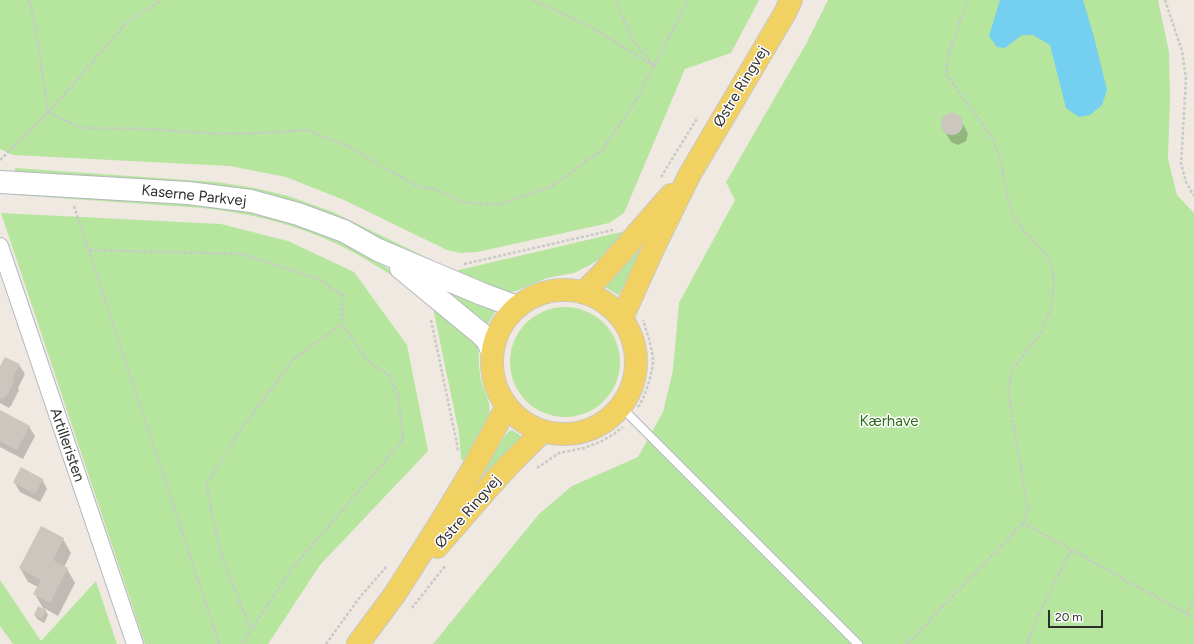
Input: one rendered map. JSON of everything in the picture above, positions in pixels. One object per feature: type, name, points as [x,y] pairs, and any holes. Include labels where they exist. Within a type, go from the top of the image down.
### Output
[{"type":"main road","name":"Østre Ringvej","points":[[622,318],[654,247],[690,174],[791,0]]},
{"type":"main road","name":"Østre Ringvej","points":[[584,292],[602,274],[690,174]]},
{"type":"main road","points":[[567,290],[584,292],[605,302],[622,318],[632,336],[637,356],[637,370],[634,383],[629,396],[621,407],[602,424],[577,434],[560,434],[543,431],[529,426],[517,417],[507,406],[498,391],[493,375],[492,364],[492,351],[497,334],[505,320],[517,307],[534,296],[550,291],[567,290]]},
{"type":"main road","name":"Østre Ringvej","points":[[358,644],[395,594],[471,472],[507,406]]},
{"type":"main road","name":"Østre Ringvej","points":[[395,594],[490,486],[543,431]]},
{"type":"street","name":"Kaserne Parkvej","points":[[0,182],[70,199],[188,193],[251,201],[298,214],[344,231],[378,250],[517,307]]},
{"type":"street","name":"Artilleristen","points":[[0,246],[134,644]]},
{"type":"street","name":"Kaserne Parkvej","points":[[378,250],[480,333],[487,340],[492,351]]},
{"type":"lane","points":[[621,407],[858,644]]},
{"type":"path","points":[[29,0],[35,23],[48,113]]},
{"type":"path","points":[[0,160],[48,113],[127,22],[161,0]]},
{"type":"path","points":[[533,0],[589,26],[654,66]]},
{"type":"path","points":[[617,0],[631,38],[654,66]]},
{"type":"path","points":[[48,113],[83,128],[149,129],[220,134],[307,130],[354,148],[381,166],[419,187],[435,189],[461,202],[498,205],[552,186],[602,150],[637,99],[688,0]]},
{"type":"path","points":[[907,644],[1023,523],[1028,511],[1008,390],[1013,369],[1041,332],[1051,308],[1054,281],[1050,260],[1015,220],[1007,196],[1001,162],[993,139],[947,75],[948,60],[966,0]]},
{"type":"path","points":[[1165,0],[1182,51],[1186,79],[1181,164],[1186,182],[1194,196]]},
{"type":"path","points":[[70,199],[89,250],[219,644]]},
{"type":"path","points":[[89,250],[242,254],[320,279],[342,295],[342,324],[369,362],[388,374],[398,394],[403,440],[295,565],[241,644]]},
{"type":"path","points":[[251,630],[222,558],[206,484],[244,425],[294,359],[342,324]]},
{"type":"path","points":[[1023,523],[1194,618]]},
{"type":"path","points":[[1028,644],[1028,640],[1052,586],[1072,550]]},
{"type":"path","points":[[412,608],[449,560]]},
{"type":"path","points":[[1186,614],[1194,598]]},
{"type":"green space","points":[[0,0],[759,0],[731,53],[685,69],[624,213],[609,223],[477,252],[460,253],[447,250],[344,200],[286,177],[230,166],[13,155],[0,149]]},
{"type":"green space","name":"Kærhave","points":[[828,0],[1158,0],[1169,52],[1170,98],[1168,159],[1177,195],[1194,213],[1194,644],[433,644],[539,514],[572,486],[638,457],[663,412],[673,370],[679,303],[735,200],[726,182],[806,44]]},
{"type":"green space","points":[[15,168],[216,182],[255,188],[288,196],[333,212],[448,268],[446,271],[331,216],[82,177],[15,172]]},
{"type":"green space","points":[[14,190],[201,204],[270,215],[339,240],[369,255],[397,275],[396,278],[352,252],[321,237],[288,225],[255,216],[203,208],[15,195]]},
{"type":"green space","points":[[1,213],[221,224],[288,241],[354,272],[407,345],[428,451],[320,565],[268,644],[145,644]]},
{"type":"green space","points":[[621,232],[624,234],[600,259],[590,265],[574,273],[547,278],[516,291],[504,293],[454,274],[459,270]]},
{"type":"green space","points":[[639,245],[648,250],[618,295],[604,286]]},
{"type":"green space","points":[[448,286],[496,310],[486,327],[443,294]]},
{"type":"green space","points":[[436,304],[477,345],[481,380],[489,403],[490,411],[487,427],[467,464],[461,459],[459,433],[433,308]]},
{"type":"green space","points":[[565,307],[586,311],[604,323],[616,341],[620,362],[616,383],[604,401],[586,413],[565,417],[544,413],[526,401],[514,383],[510,362],[514,341],[526,323],[544,311]]},
{"type":"green space","points":[[512,430],[522,438],[485,477],[478,471],[508,432]]},
{"type":"green space","points":[[0,580],[41,641],[96,581],[117,644],[13,644],[0,626]]},
{"type":"water","points":[[1000,0],[1083,0],[1107,90],[1102,105],[1090,115],[1079,117],[1066,108],[1050,45],[1033,35],[1022,35],[1005,48],[997,47],[989,36]]},
{"type":"building","points":[[952,113],[960,116],[963,124],[960,132],[952,135],[944,132],[941,124],[944,116]]},
{"type":"building","points":[[5,357],[20,364],[12,379],[15,380],[6,397],[3,399],[0,398],[0,366]]},
{"type":"building","points":[[0,410],[30,426],[17,450],[0,441]]},
{"type":"building","points":[[21,467],[43,479],[35,494],[13,482]]},
{"type":"building","points":[[41,526],[64,538],[53,560],[68,568],[50,603],[33,594],[41,580],[19,568]]},
{"type":"building","points":[[38,606],[46,610],[42,619],[34,615]]}]
